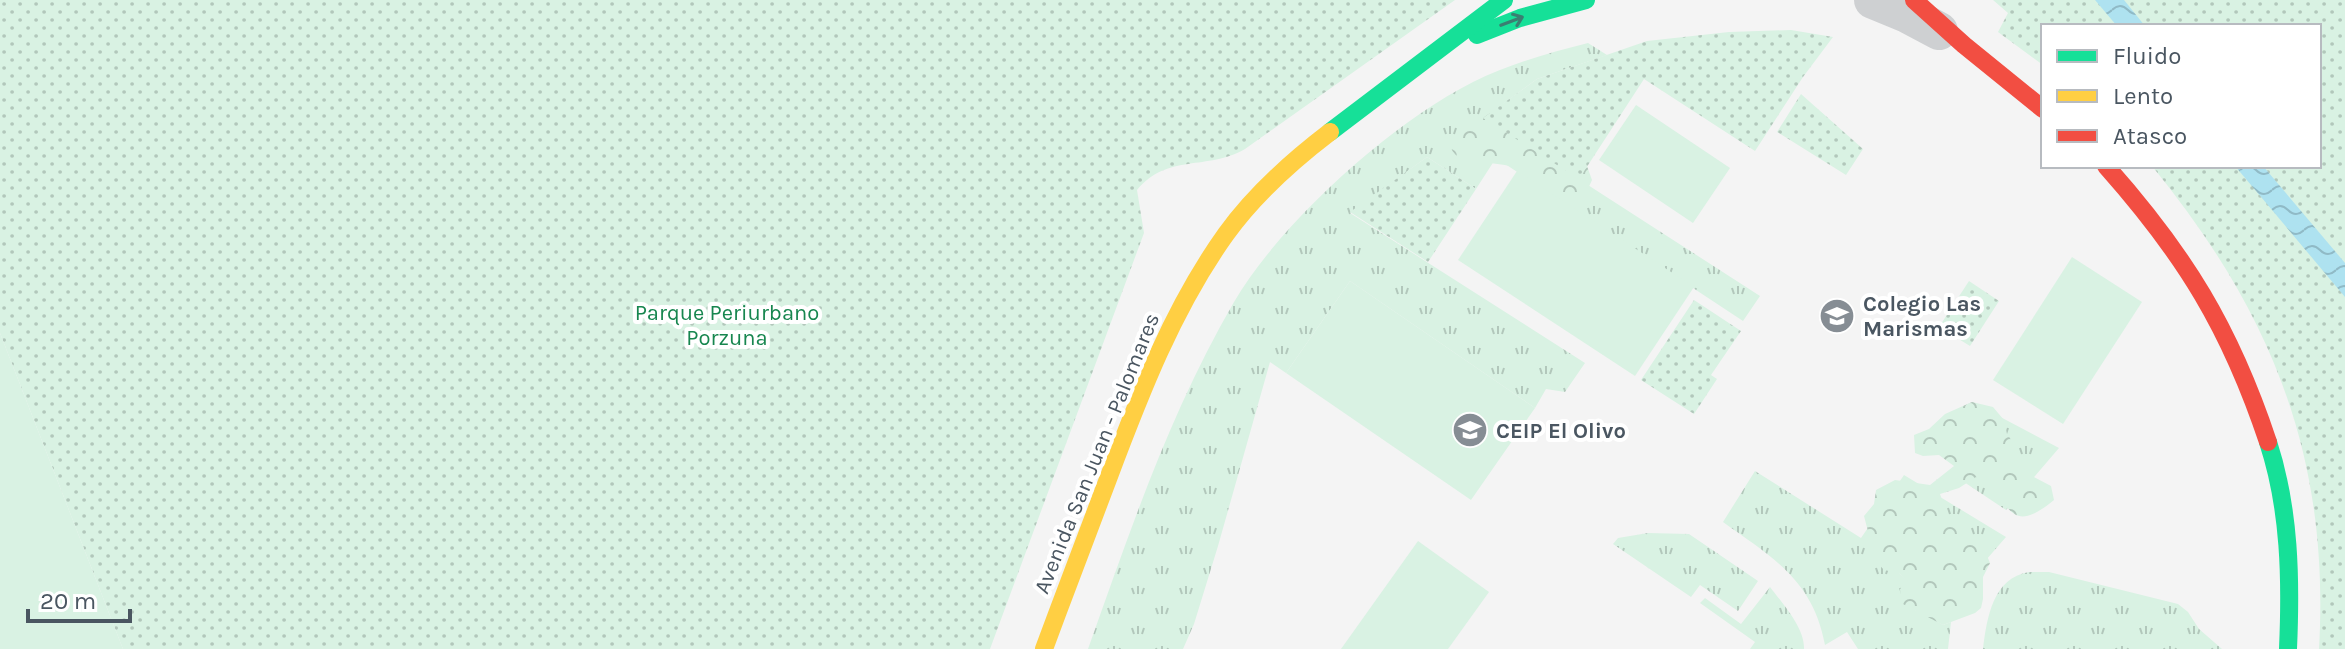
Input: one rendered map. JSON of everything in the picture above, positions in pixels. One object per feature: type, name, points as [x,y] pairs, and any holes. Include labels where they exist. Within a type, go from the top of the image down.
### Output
[{"type":"street","points":[[1441,50],[1504,0]]},
{"type":"street","points":[[1441,50],[1520,18],[1586,0]]},
{"type":"street","points":[[1873,0],[1907,14],[1964,45]]},
{"type":"street","points":[[1914,0],[2041,107]]},
{"type":"street","name":"Avenida San Juan - Palomares","points":[[1044,649],[1128,425],[1165,339],[1202,271],[1255,199],[1308,149],[1365,103],[1441,50]]},
{"type":"street","points":[[2108,168],[2124,184],[2192,276],[2225,334],[2250,390],[2270,448],[2282,506],[2290,565],[2288,649]]},
{"type":"green space","name":"Parque Periurbano Porzuna","points":[[0,0],[1455,0],[1245,149],[1231,156],[1162,171],[1137,190],[1144,233],[990,649],[123,649],[0,333]]},
{"type":"green space","points":[[1993,0],[2345,0],[2345,649],[2319,649],[2320,579],[2314,513],[2303,451],[2285,391],[2260,333],[2230,276],[2194,221],[2154,168],[2321,168],[2321,24],[2041,24],[2041,64],[1998,32],[2008,13]]},
{"type":"green space","points":[[1791,30],[1833,37],[1755,151],[1644,79],[1579,179],[1483,118],[1537,79],[1647,41],[1729,32]]},
{"type":"green space","points":[[1588,43],[1607,55],[1537,79],[1484,118],[1760,296],[1743,321],[1496,158],[1476,189],[1427,157],[1350,213],[1585,363],[1565,392],[1546,389],[1535,408],[1350,281],[1286,373],[1270,362],[1218,546],[1183,649],[1088,649],[1171,429],[1211,344],[1254,271],[1308,208],[1373,149],[1407,123],[1473,82],[1544,55]]},
{"type":"green space","points":[[1523,90],[1587,166],[1592,180],[1572,224],[1559,211],[1559,189],[1547,179],[1516,167],[1460,158],[1452,149],[1450,141]]},
{"type":"green space","points":[[1801,94],[1863,149],[1846,175],[1777,132]]},
{"type":"green space","points":[[1636,105],[1730,168],[1693,223],[1599,160]]},
{"type":"green space","points":[[1427,157],[1476,189],[1428,262],[1350,212]]},
{"type":"green space","points":[[1517,171],[1694,287],[1635,376],[1458,260]]},
{"type":"green space","points":[[2072,257],[2142,302],[2063,424],[1993,380]]},
{"type":"green space","points":[[1350,281],[1535,408],[1471,500],[1286,373]]},
{"type":"green space","points":[[1969,281],[1999,301],[1970,346],[1939,327]]},
{"type":"green space","points":[[1694,300],[1741,331],[1711,375],[1717,379],[1694,414],[1641,380]]},
{"type":"green space","points":[[0,333],[123,649],[0,649]]},
{"type":"green space","points":[[1972,402],[2059,448],[2006,510],[1958,478]]},
{"type":"green space","points":[[1972,402],[1993,407],[2004,420],[2007,434],[2019,451],[2022,467],[2051,486],[2054,500],[2037,512],[2016,515],[1988,484],[1976,477],[1959,488],[1940,494],[1945,508],[1942,520],[1953,525],[1967,543],[1983,546],[1990,563],[1983,577],[1981,608],[1943,625],[1901,603],[1900,589],[1908,582],[1899,573],[1884,570],[1871,556],[1876,540],[1869,535],[1864,516],[1874,504],[1876,490],[1895,480],[1930,485],[1954,466],[1939,455],[1915,453],[1914,435],[1929,429],[1945,414]]},
{"type":"green space","points":[[1755,471],[1861,538],[1904,475],[2006,537],[1953,598],[1899,573],[1909,582],[1915,610],[1943,625],[1951,622],[1948,649],[1858,649],[1847,632],[1825,645],[1811,603],[1801,587],[1774,560],[1723,522]]},
{"type":"green space","points":[[1648,533],[1689,534],[1758,581],[1738,611],[1700,585],[1691,597],[1613,544],[1618,538]]},
{"type":"green space","points":[[1418,541],[1489,592],[1448,649],[1341,649]]},
{"type":"green space","points":[[2029,572],[2049,572],[2178,604],[2188,612],[2199,629],[2222,649],[1983,649],[1994,601],[2007,582]]},
{"type":"green space","points":[[1770,587],[1797,624],[1804,649],[1750,649],[1755,642],[1700,603],[1705,598],[1741,624]]},
{"type":"water","points":[[2095,0],[2124,0],[2143,24],[2115,24]]},
{"type":"water","points":[[2237,168],[2265,168],[2345,263],[2345,297]]},
{"type":"traffic: fast","points":[[1330,132],[1504,0]]},
{"type":"traffic: fast","points":[[1477,35],[1520,18],[1586,0]]},
{"type":"traffic: fast","points":[[2268,442],[2285,519],[2288,649]]},
{"type":"traffic: slow","points":[[1044,649],[1132,415],[1159,352],[1190,292],[1226,234],[1261,192],[1330,132]]},
{"type":"traffic: jam","points":[[1914,0],[2041,107]]},
{"type":"traffic: jam","points":[[2108,168],[2159,231],[2202,295],[2238,363],[2268,442]]},
{"type":"place","name":"Colegio Las Marismas","points":[[1837,316]]},
{"type":"place","name":"CEIP El Olivo","points":[[1470,430]]}]
